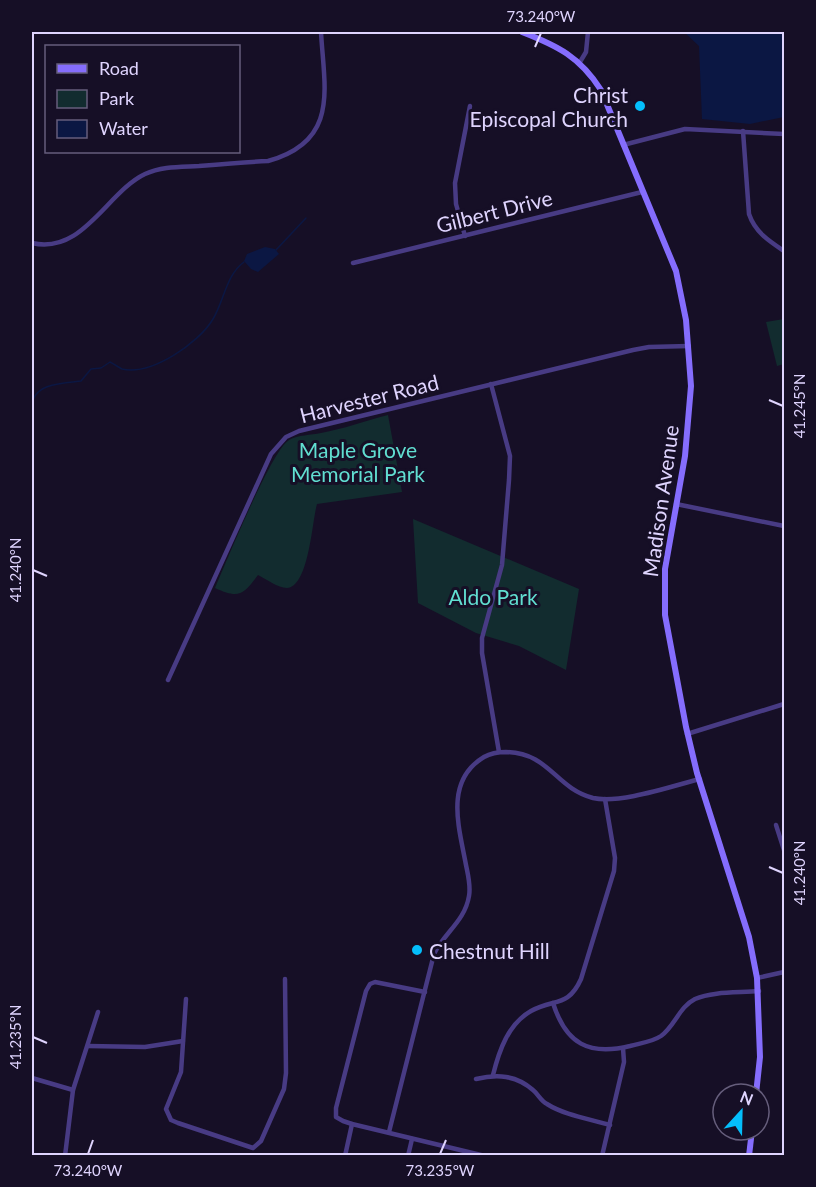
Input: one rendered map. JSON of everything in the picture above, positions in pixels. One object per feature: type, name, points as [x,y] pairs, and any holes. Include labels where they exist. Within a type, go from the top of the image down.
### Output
[{"type":"street","points":[[32,243],[56,242],[73,236],[143,175],[160,169],[268,160],[292,151],[315,131],[325,103],[326,78],[321,32]]},
{"type":"street","name":"Madison Avenue","points":[[522,32],[559,47],[580,62],[601,90],[676,271],[682,294],[692,386],[665,569],[665,615],[687,734],[749,938],[758,978],[760,1057],[757,1082]]},
{"type":"street","points":[[580,62],[586,52],[588,32]]},
{"type":"street","points":[[465,236],[456,204],[455,183],[470,106]]},
{"type":"street","points":[[622,145],[685,129],[784,134]]},
{"type":"street","points":[[743,131],[749,214],[753,226],[784,251]]},
{"type":"street","name":"Gilbert Drive","points":[[353,263],[642,192]]},
{"type":"street","name":"Harvester Road","points":[[168,680],[271,454],[286,437],[298,431],[633,350],[649,347],[689,346]]},
{"type":"street","points":[[491,384],[510,456],[502,565],[482,638],[482,653],[499,752]]},
{"type":"street","points":[[676,504],[784,526]]},
{"type":"street","points":[[687,734],[784,704]]},
{"type":"street","points":[[389,1131],[434,954],[458,924],[470,893],[456,802],[462,780],[471,767],[487,755],[499,752],[524,754],[545,764],[574,790],[594,798],[605,799],[621,798],[699,779]]},
{"type":"street","points":[[493,1075],[510,1030],[531,1011],[570,997],[576,991],[610,886],[615,858],[605,799]]},
{"type":"street","points":[[776,825],[784,850]]},
{"type":"street","points":[[758,978],[784,972]]},
{"type":"street","points":[[186,999],[180,1077],[166,1109],[171,1120],[248,1148],[258,1145],[284,1089],[286,1073],[285,979]]},
{"type":"street","points":[[424,992],[375,982],[370,984],[363,1002],[336,1108],[336,1117],[352,1124],[485,1155]]},
{"type":"street","points":[[553,1004],[565,1032],[575,1041],[600,1050],[623,1048],[651,1041],[662,1035],[682,1009],[702,996],[759,991]]},
{"type":"street","points":[[65,1155],[73,1090],[98,1012]]},
{"type":"street","points":[[88,1046],[145,1047],[183,1041]]},
{"type":"street","points":[[602,1155],[624,1062],[623,1048]]},
{"type":"street","points":[[476,1079],[493,1075],[520,1081],[532,1089],[546,1104],[610,1125]]},
{"type":"street","points":[[32,1078],[73,1090]]},
{"type":"street","points":[[345,1155],[352,1124]]},
{"type":"street","points":[[408,1155],[412,1139]]},
{"type":"green space","points":[[784,319],[784,364],[777,366],[766,322]]},
{"type":"green space","name":"Maple Grove Memorial Park","points":[[388,415],[402,492],[317,504],[305,565],[294,585],[283,588],[258,575],[240,593],[230,593],[215,588],[271,464],[289,440]]},
{"type":"green space","name":"Aldo Park","points":[[413,519],[579,589],[566,670],[519,646],[476,633],[418,603]]},
{"type":"water","points":[[684,32],[784,32],[784,117],[750,124],[702,119],[699,46]]},
{"type":"water","points":[[265,247],[275,249],[279,254],[258,272],[251,269],[244,261],[247,254]]},
{"type":"waterway","points":[[276,250],[306,218]]},
{"type":"waterway","points":[[32,406],[34,398],[43,389],[58,384],[81,381],[91,369],[101,368],[110,362],[122,369],[134,370],[160,363],[173,356],[197,338],[213,319],[229,281],[244,262]]},
{"type":"place","name":"Christ Episcopal Church","points":[[640,106]]},
{"type":"place","name":"Chestnut Hill","points":[[417,950]]}]
